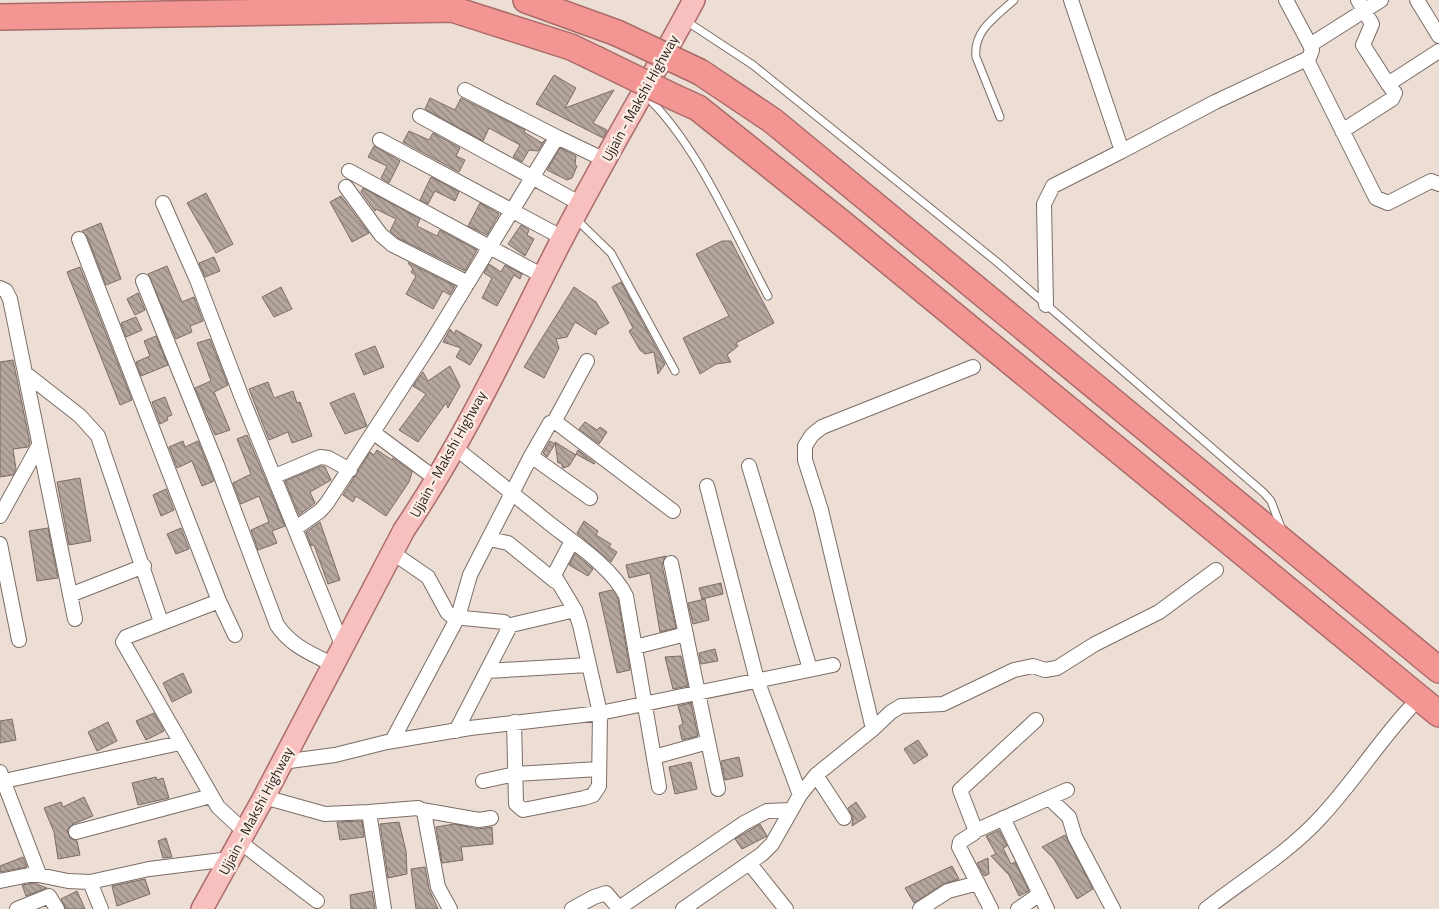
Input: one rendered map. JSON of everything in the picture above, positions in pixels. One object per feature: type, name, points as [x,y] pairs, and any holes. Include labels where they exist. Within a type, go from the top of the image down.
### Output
[{"type":"highway","points":[[526,0],[617,33],[700,72],[773,121],[1439,670]]},
{"type":"highway","points":[[0,17],[452,9],[571,47],[596,59],[661,103],[698,108],[843,224],[1439,714]]},
{"type":"main road","name":"Ujjain - Makshi Highway","points":[[206,907],[404,530],[454,447],[563,238],[581,217],[605,160],[661,103],[684,20],[694,0]]},
{"type":"street","points":[[1071,0],[1122,151]]},
{"type":"street","points":[[1287,0],[1342,131],[1376,198],[1388,203],[1431,181],[1439,184]]},
{"type":"street","points":[[1046,304],[1044,204],[1047,194],[1053,186],[1310,53],[1381,0]]},
{"type":"street","points":[[1417,0],[1439,36]]},
{"type":"street","points":[[1342,131],[1392,99],[1394,93],[1363,45],[1372,28],[1365,11]]},
{"type":"street","points":[[1388,84],[1439,51]]},
{"type":"street","points":[[465,90],[605,160]]},
{"type":"street","points":[[420,116],[534,177],[581,217]]},
{"type":"street","points":[[296,528],[320,511],[350,470],[534,177],[557,137]]},
{"type":"street","points":[[380,140],[563,238]]},
{"type":"street","points":[[349,171],[543,276]]},
{"type":"street","points":[[346,187],[381,235],[393,245],[468,283]]},
{"type":"street","points":[[163,203],[197,280],[242,398],[296,528],[339,656]]},
{"type":"street","points":[[79,239],[219,601],[235,635]]},
{"type":"street","points":[[143,281],[220,473],[276,625],[294,645],[339,656]]},
{"type":"street","points":[[0,288],[6,292],[10,299],[38,447],[75,619]]},
{"type":"street","points":[[392,741],[458,617],[470,575],[488,539],[531,456],[548,426],[554,422],[587,360]]},
{"type":"street","points":[[873,729],[821,510],[805,460],[805,446],[812,435],[822,427],[973,367]]},
{"type":"street","points":[[25,373],[80,416],[98,436],[144,566],[161,622]]},
{"type":"street","points":[[554,422],[673,511]]},
{"type":"street","points":[[374,433],[436,479]]},
{"type":"street","points":[[0,516],[38,447]]},
{"type":"street","points":[[454,447],[614,576],[620,585],[626,596],[659,787]]},
{"type":"street","points":[[531,456],[590,498]]},
{"type":"street","points":[[275,476],[320,457],[328,458],[350,470]]},
{"type":"street","points":[[749,466],[810,669]]},
{"type":"street","points":[[707,486],[757,680],[800,795]]},
{"type":"street","points":[[488,539],[508,543],[555,581],[575,610],[600,713],[599,786],[593,795],[523,810],[516,804],[514,722]]},
{"type":"street","points":[[555,581],[555,571],[572,542]]},
{"type":"street","points":[[0,544],[18,640]]},
{"type":"street","points":[[393,553],[428,577],[447,612],[453,617],[504,622],[507,626],[508,630],[456,731]]},
{"type":"street","points":[[672,563],[718,789]]},
{"type":"street","points":[[70,596],[144,566]]},
{"type":"street","points":[[683,909],[750,864],[776,838],[800,795],[816,775],[891,712],[901,706],[943,704],[1014,670],[1032,666],[1045,670],[1057,668],[1095,644],[1159,612],[1216,570]]},
{"type":"street","points":[[219,601],[161,622],[126,637],[123,642],[180,743],[222,812],[238,844],[317,901]]},
{"type":"street","points":[[507,626],[575,610]]},
{"type":"street","points":[[635,647],[686,634]]},
{"type":"street","points":[[487,671],[588,665]]},
{"type":"street","points":[[282,762],[335,755],[392,741],[470,728],[600,713],[810,669],[833,666]]},
{"type":"street","points":[[1206,909],[1252,873],[1290,847],[1319,819],[1409,709]]},
{"type":"street","points":[[975,831],[960,793],[961,788],[1036,720]]},
{"type":"street","points":[[654,757],[708,742]]},
{"type":"street","points":[[39,874],[2,776],[180,743]]},
{"type":"street","points":[[483,781],[515,774],[599,769]]},
{"type":"street","points":[[816,775],[844,818]]},
{"type":"street","points":[[991,909],[959,845],[975,831],[1067,790]]},
{"type":"street","points":[[76,832],[211,796]]},
{"type":"street","points":[[264,797],[331,814],[418,808],[479,820],[491,818]]},
{"type":"street","points":[[1049,798],[1069,817],[1075,837],[1113,909]]},
{"type":"street","points":[[422,810],[426,815],[438,887],[450,909]]},
{"type":"street","points":[[572,909],[594,896],[606,893],[615,908],[622,906],[762,813],[791,810]]},
{"type":"street","points":[[369,812],[384,909]]},
{"type":"street","points":[[1003,818],[1048,909]]},
{"type":"street","points":[[0,881],[39,874],[68,881],[90,882],[149,869],[238,844]]},
{"type":"street","points":[[750,864],[786,909]]},
{"type":"street","points":[[90,882],[101,909]]},
{"type":"street","points":[[920,909],[948,891],[978,883]]},
{"type":"street","points":[[1018,909],[1040,894]]},
{"type":"street","points":[[17,909],[49,896],[58,909]]},
{"type":"lane","points":[[1000,117],[976,57],[975,46],[979,35],[988,24],[1014,0]]},
{"type":"lane","points":[[684,20],[753,65],[997,262],[1264,493],[1271,501],[1288,544]]},
{"type":"lane","points":[[661,103],[700,167],[768,296]]},
{"type":"lane","points":[[581,217],[610,253],[675,370]]},
{"type":"building","points":[[554,75],[576,88],[565,108],[614,90],[593,123],[607,130],[603,138],[536,104]]},
{"type":"building","points":[[430,98],[455,110],[461,98],[525,130],[524,132],[542,143],[545,140],[538,151],[529,150],[522,162],[513,157],[520,145],[489,128],[483,141],[425,109]]},
{"type":"building","points":[[409,131],[429,140],[433,133],[460,148],[456,156],[465,160],[459,172],[403,142]]},
{"type":"building","points":[[374,146],[400,161],[389,183],[381,178],[387,166],[368,157]]},
{"type":"building","points":[[560,148],[576,156],[575,165],[577,166],[572,178],[567,180],[547,170]]},
{"type":"building","points":[[431,177],[459,192],[455,201],[435,191],[428,204],[420,200]]},
{"type":"building","points":[[363,188],[420,219],[417,226],[437,236],[440,230],[477,250],[465,271],[398,238],[390,231],[396,219],[376,209],[375,211],[361,192]]},
{"type":"building","points":[[206,193],[233,244],[216,253],[187,203]]},
{"type":"building","points":[[341,196],[369,233],[352,242],[330,202]]},
{"type":"building","points":[[480,203],[499,214],[487,235],[468,226]]},
{"type":"building","points":[[101,223],[121,279],[106,285],[87,236],[82,231]]},
{"type":"building","points":[[521,225],[529,230],[527,235],[534,239],[525,256],[508,244]]},
{"type":"building","points":[[722,241],[731,241],[774,323],[736,343],[738,346],[727,355],[731,362],[716,364],[700,374],[683,338],[729,316],[696,254]]},
{"type":"building","points":[[214,257],[220,271],[205,277],[199,263]]},
{"type":"building","points":[[408,263],[455,286],[450,295],[443,291],[433,309],[406,294],[416,276],[411,272],[413,269]]},
{"type":"building","points":[[489,264],[501,272],[505,265],[522,274],[520,279],[514,275],[497,306],[482,298],[492,278],[484,273]]},
{"type":"building","points":[[167,266],[182,302],[194,297],[203,321],[190,326],[192,332],[176,339],[148,274]]},
{"type":"building","points":[[80,267],[132,400],[120,405],[67,272]]},
{"type":"building","points":[[621,282],[665,364],[658,374],[654,352],[645,354],[640,350],[629,331],[633,328],[612,287]]},
{"type":"building","points":[[281,287],[292,309],[274,317],[262,297]]},
{"type":"building","points":[[574,287],[596,302],[609,323],[597,330],[596,335],[575,322],[567,337],[556,339],[559,348],[544,378],[524,367]]},
{"type":"building","points":[[138,293],[145,310],[135,315],[127,299]]},
{"type":"building","points":[[136,317],[142,330],[126,337],[121,323]]},
{"type":"building","points":[[450,329],[454,334],[456,330],[482,345],[470,365],[456,357],[461,348],[443,342]]},
{"type":"building","points":[[156,336],[168,365],[141,376],[136,362],[150,356],[144,341]]},
{"type":"building","points":[[210,339],[228,385],[214,392],[230,430],[215,435],[195,388],[211,381],[197,343]]},
{"type":"building","points":[[375,346],[384,367],[364,375],[355,354]]},
{"type":"building","points":[[13,360],[30,443],[28,447],[13,449],[16,469],[13,475],[0,477],[0,362]]},
{"type":"building","points":[[450,366],[460,386],[448,408],[446,403],[418,442],[399,430],[426,394],[413,386],[423,372],[428,381]]},
{"type":"building","points":[[268,382],[274,398],[293,391],[297,403],[300,402],[312,436],[292,443],[288,432],[269,440],[249,389]]},
{"type":"building","points":[[354,393],[367,426],[345,434],[330,403]]},
{"type":"building","points":[[165,397],[172,415],[167,417],[168,420],[160,424],[152,402]]},
{"type":"building","points":[[585,422],[597,430],[600,427],[607,432],[599,444],[579,429]]},
{"type":"building","points":[[247,435],[285,526],[272,531],[277,543],[258,550],[251,530],[269,522],[259,496],[241,504],[233,483],[251,474],[237,439]]},
{"type":"building","points":[[183,441],[185,447],[198,441],[214,481],[202,486],[192,461],[177,468],[169,447]]},
{"type":"building","points":[[550,441],[555,444],[547,457],[543,453]]},
{"type":"building","points":[[555,442],[576,455],[569,466],[563,468],[561,463],[558,463]]},
{"type":"building","points":[[377,450],[392,460],[393,458],[412,472],[409,482],[386,516],[356,496],[353,502],[343,495],[370,452],[374,455]]},
{"type":"building","points":[[578,450],[595,463],[576,454]]},
{"type":"building","points":[[321,466],[325,467],[331,480],[310,492],[315,503],[299,515],[285,481]]},
{"type":"building","points":[[80,478],[91,541],[69,545],[57,482]]},
{"type":"building","points":[[166,489],[174,510],[161,516],[153,495]]},
{"type":"building","points":[[584,521],[598,531],[596,535],[611,544],[609,547],[617,552],[611,562],[577,533]]},
{"type":"building","points":[[320,522],[340,580],[328,584],[314,545],[311,546],[306,532]]},
{"type":"building","points":[[48,528],[58,578],[37,581],[29,531]]},
{"type":"building","points":[[181,528],[189,549],[176,554],[167,534]]},
{"type":"building","points":[[575,554],[593,569],[588,576],[569,565]]},
{"type":"building","points":[[666,556],[662,565],[676,628],[660,632],[650,573],[629,578],[626,565]]},
{"type":"building","points":[[721,583],[723,594],[702,599],[699,588]]},
{"type":"building","points":[[612,590],[618,599],[630,670],[617,673],[599,593]]},
{"type":"building","points":[[705,599],[709,620],[693,624],[688,603]]},
{"type":"building","points":[[715,649],[718,661],[701,664],[699,653]]},
{"type":"building","points":[[681,656],[688,686],[673,689],[665,657]]},
{"type":"building","points":[[183,673],[192,692],[172,702],[163,683]]},
{"type":"building","points":[[691,703],[698,736],[682,740],[679,726],[683,724],[678,706]]},
{"type":"building","points":[[154,713],[164,731],[146,740],[136,721]]},
{"type":"building","points":[[12,719],[16,740],[0,743],[0,721]]},
{"type":"building","points":[[108,722],[117,741],[97,751],[88,732]]},
{"type":"building","points":[[918,740],[928,755],[914,764],[904,749]]},
{"type":"building","points":[[739,757],[743,776],[725,780],[721,761]]},
{"type":"building","points":[[691,762],[697,789],[675,794],[669,767]]},
{"type":"building","points":[[156,777],[157,780],[163,778],[169,798],[138,805],[132,783]]},
{"type":"building","points":[[84,797],[93,816],[73,824],[67,830],[70,838],[77,841],[80,855],[58,859],[54,832],[44,808],[61,802],[63,807]]},
{"type":"building","points":[[856,802],[866,817],[852,826],[853,817],[848,808]]},
{"type":"building","points":[[362,821],[364,837],[340,840],[337,822]]},
{"type":"building","points":[[399,822],[406,851],[407,874],[388,878],[380,824]]},
{"type":"building","points":[[454,824],[478,829],[492,827],[493,844],[461,847],[463,860],[442,863],[436,827]]},
{"type":"building","points":[[760,824],[767,836],[742,849],[735,839]]},
{"type":"building","points":[[999,830],[1007,846],[1003,848],[1011,864],[1015,862],[1029,891],[1019,896],[1009,875],[991,856],[996,854],[986,836]]},
{"type":"building","points":[[1065,835],[1093,889],[1077,899],[1054,859],[1042,847]]},
{"type":"building","points":[[166,838],[172,857],[163,858],[158,841]]},
{"type":"building","points":[[23,857],[27,867],[0,872],[0,866]]},
{"type":"building","points":[[988,858],[989,874],[984,876],[977,863]]},
{"type":"building","points":[[952,866],[959,879],[943,884],[914,903],[905,888]]},
{"type":"building","points":[[425,867],[429,889],[438,909],[416,909],[411,869]]},
{"type":"building","points":[[145,879],[150,894],[117,906],[112,886]]},
{"type":"building","points":[[34,883],[47,888],[26,896],[22,885]]},
{"type":"building","points":[[77,891],[85,909],[66,909],[61,899]]},
{"type":"building","points":[[372,891],[375,909],[351,909],[350,895]]}]
